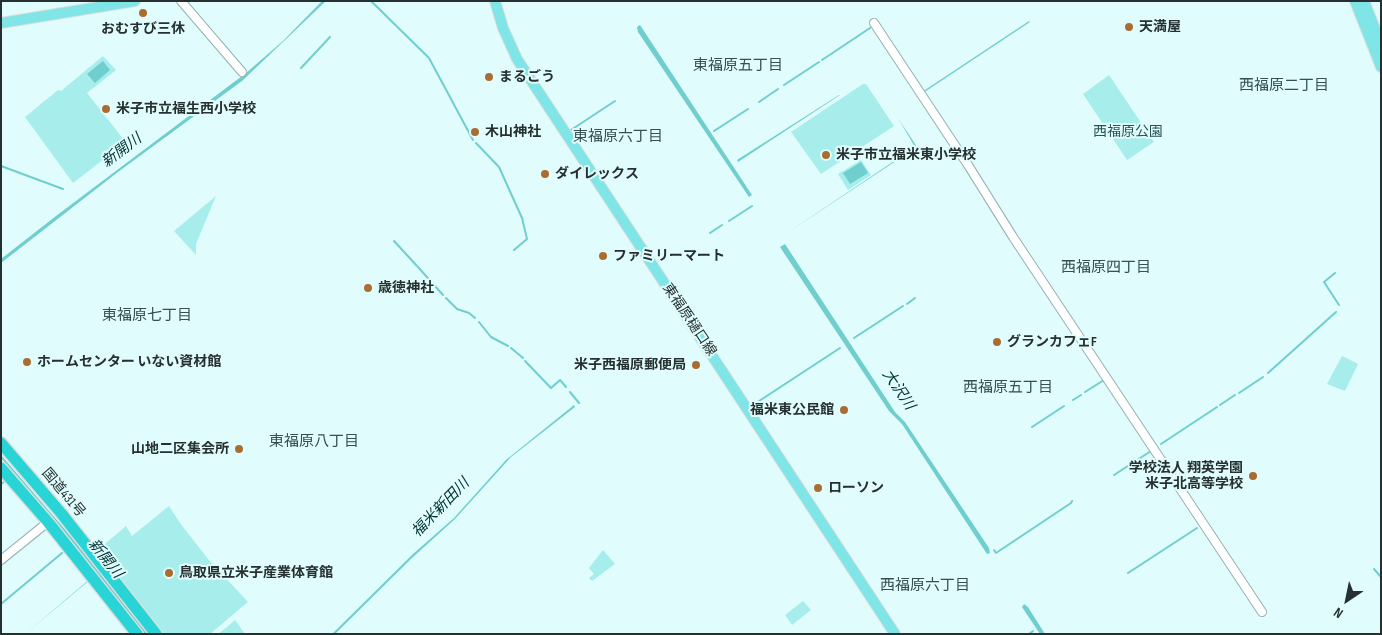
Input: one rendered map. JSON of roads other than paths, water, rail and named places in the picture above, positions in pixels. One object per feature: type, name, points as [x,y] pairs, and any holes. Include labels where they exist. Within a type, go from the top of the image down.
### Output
[{"type":"highway","name":"国道431号","points":[[1,443],[61,513],[156,634]]},
{"type":"highway","points":[[1,468],[48,522],[137,634]]},
{"type":"main road","points":[[1,23],[135,1]]},
{"type":"main road","name":"東福原樋口線","points":[[496,1],[503,28],[517,59],[896,634]]},
{"type":"main road","points":[[1355,1],[1381,67]]},
{"type":"main road","points":[[1364,1],[1381,44]]},
{"type":"street","points":[[181,1],[242,72]]},
{"type":"street","points":[[874,23],[1013,237],[1262,612]]},
{"type":"street","points":[[1,560],[48,522]]},
{"type":"waterway","points":[[371,1],[429,58],[473,140]]},
{"type":"waterway","points":[[822,60],[870,28]]},
{"type":"waterway","points":[[301,68],[330,37]]},
{"type":"waterway","points":[[784,85],[819,62]]},
{"type":"waterway","points":[[759,102],[778,89]]},
{"type":"waterway","points":[[571,130],[615,101]]},
{"type":"waterway","points":[[714,131],[748,109]]},
{"type":"waterway","points":[[476,143],[499,167],[522,218],[527,239],[514,250]]},
{"type":"waterway","points":[[1,166],[63,189]]},
{"type":"waterway","points":[[729,221],[752,206]]},
{"type":"waterway","points":[[710,233],[722,225]]},
{"type":"waterway","points":[[394,241],[417,266]]},
{"type":"waterway","points":[[418,267],[443,295]]},
{"type":"waterway","points":[[1335,273],[1324,282],[1339,305]]},
{"type":"waterway","points":[[446,298],[457,309],[469,313],[475,318]]},
{"type":"waterway","points":[[907,304],[915,298]]},
{"type":"waterway","points":[[854,338],[903,306]]},
{"type":"waterway","points":[[1268,373],[1336,312]]},
{"type":"waterway","points":[[479,322],[491,337],[508,346]]},
{"type":"waterway","points":[[511,348],[523,358]]},
{"type":"waterway","points":[[753,405],[840,348]]},
{"type":"waterway","points":[[525,361],[551,388],[560,380],[566,387]]},
{"type":"waterway","points":[[1239,393],[1263,377]]},
{"type":"waterway","points":[[1085,392],[1104,380]]},
{"type":"waterway","points":[[570,392],[579,403]]},
{"type":"waterway","points":[[1073,400],[1081,395]]},
{"type":"waterway","points":[[1220,405],[1235,395]]},
{"type":"waterway","points":[[1032,427],[1064,406]]},
{"type":"waterway","points":[[1161,444],[1217,407]]},
{"type":"waterway","points":[[1114,475],[1151,451]]},
{"type":"waterway","points":[[994,550],[996,553],[1072,501]]},
{"type":"waterway","points":[[1128,573],[1197,528]]},
{"type":"waterway","points":[[1,604],[62,553]]},
{"type":"waterway","points":[[1374,569],[1381,577]]},
{"type":"waterway","points":[[1029,634],[1033,631]]},
{"type":"place","name":"おむすび三休","points":[[143,13]]},
{"type":"place","name":"天満屋","points":[[1129,27]]},
{"type":"place","name":"まるごう","points":[[489,77]]},
{"type":"place","name":"米子市立福生西小学校","points":[[106,109]]},
{"type":"place","name":"木山神社","points":[[475,132]]},
{"type":"place","name":"米子市立福米東小学校","points":[[826,155]]},
{"type":"place","name":"ダイレックス","points":[[545,174]]},
{"type":"place","name":"ファミリーマート","points":[[603,256]]},
{"type":"place","name":"歳徳神社","points":[[368,288]]},
{"type":"place","name":"グランカフェF","points":[[997,342]]},
{"type":"place","name":"ホームセンター いない資材館","points":[[27,362]]},
{"type":"place","name":"米子西福原郵便局","points":[[696,365]]},
{"type":"place","name":"福米東公民館","points":[[844,410]]},
{"type":"place","name":"山地二区集会所","points":[[239,449]]},
{"type":"place","name":"学校法人 翔英学園 米子北高等学校","points":[[1253,476]]},
{"type":"place","name":"ローソン","points":[[818,488]]},
{"type":"place","name":"鳥取県立米子産業体育館","points":[[169,573]]},
{"type":"district","name":"東福原五丁目","points":[[738,66]]},
{"type":"district","name":"西福原二丁目","points":[[1284,86]]},
{"type":"district","name":"東福原六丁目","points":[[618,137]]},
{"type":"district","name":"西福原四丁目","points":[[1106,268]]},
{"type":"district","name":"東福原七丁目","points":[[147,316]]},
{"type":"district","name":"西福原五丁目","points":[[1008,388]]},
{"type":"district","name":"東福原八丁目","points":[[314,442]]},
{"type":"district","name":"西福原六丁目","points":[[925,586]]},
{"type":"park label","name":"西福原公園","points":[[1128,132]]},
{"type":"water label","name":"新開川","points":[[122,151]]},
{"type":"water label","name":"大沢川","points":[[898,390]]},
{"type":"water label","name":"福米新田川","points":[[441,508]]},
{"type":"water label","name":"新開川","points":[[105,559]]}]
